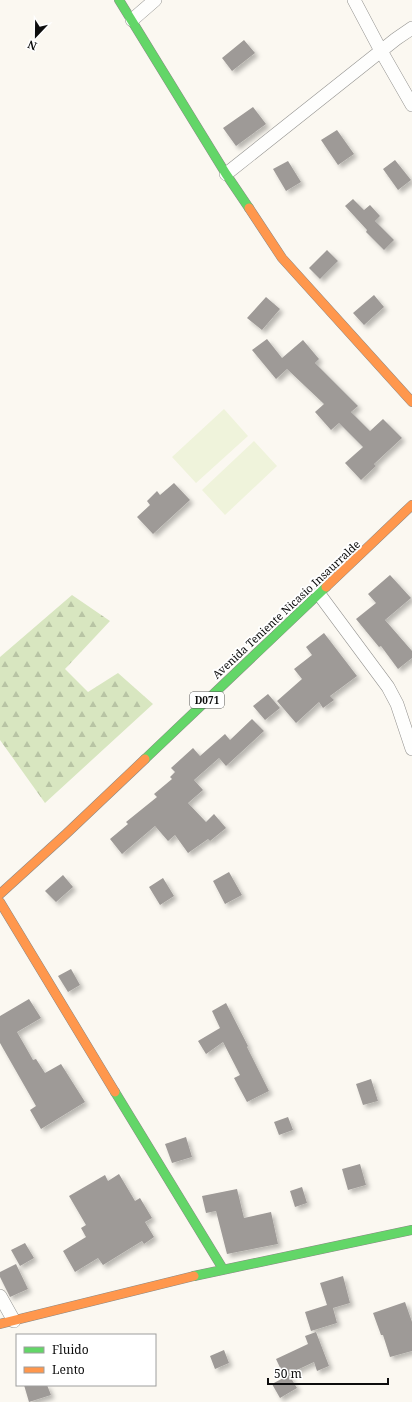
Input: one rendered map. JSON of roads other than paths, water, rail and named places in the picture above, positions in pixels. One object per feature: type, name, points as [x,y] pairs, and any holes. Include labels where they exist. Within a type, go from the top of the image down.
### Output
[{"type":"street","points":[[119,0],[226,174],[282,258],[412,402]]},
{"type":"street","points":[[132,20],[155,0]]},
{"type":"street","points":[[354,0],[412,105]]},
{"type":"street","points":[[226,174],[412,28]]},
{"type":"street","name":"Avenida Teniente Nicasio Insaurralde","points":[[0,894],[66,834],[412,505]]},
{"type":"street","points":[[319,594],[388,687],[397,704],[412,749]]},
{"type":"street","points":[[0,902],[223,1269]]},
{"type":"street","points":[[0,1324],[223,1269],[412,1230]]},
{"type":"street","points":[[0,1296],[14,1321]]}]
